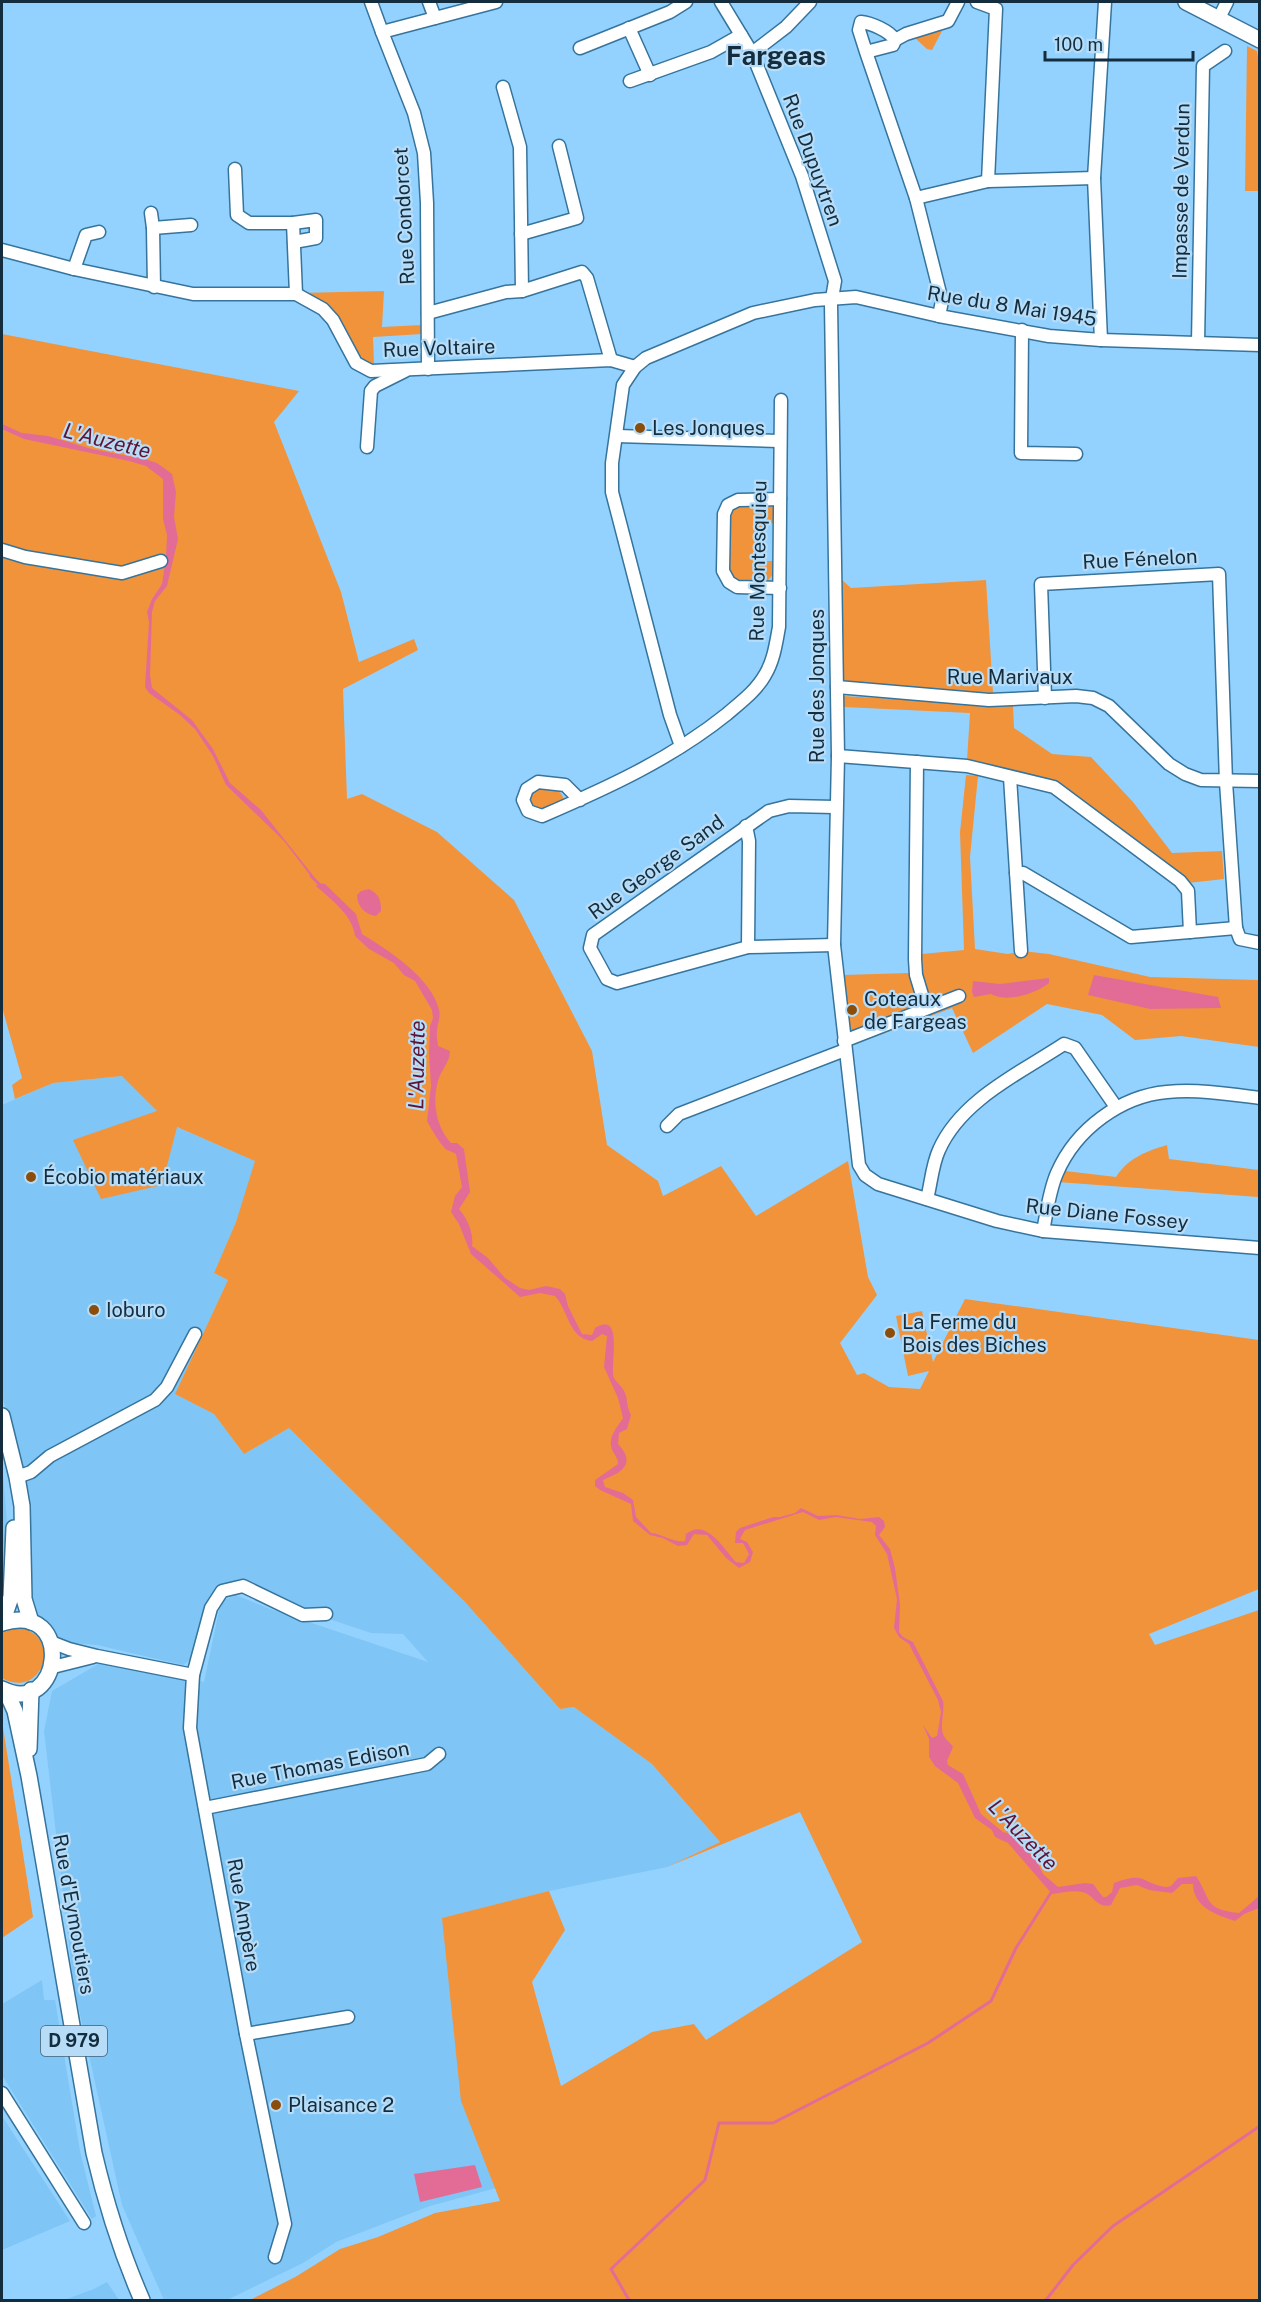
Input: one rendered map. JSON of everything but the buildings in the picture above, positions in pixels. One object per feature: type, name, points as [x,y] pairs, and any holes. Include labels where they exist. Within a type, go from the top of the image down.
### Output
[{"type":"main road","points":[[1186,2],[1260,40]]},
{"type":"main road","points":[[2,1416],[17,1477],[23,1522],[24,1599],[31,1622]]},
{"type":"main road","points":[[2,1442],[10,1484],[14,1527],[10,1597],[2,1623],[21,1620],[31,1622],[39,1627],[51,1641],[53,1650],[52,1667],[48,1677],[23,1693],[4,1690]]},
{"type":"main road","name":"D 979","points":[[4,1690],[15,1711],[28,1776]]},
{"type":"main road","name":"D 979","points":[[28,1776],[31,1690]]},
{"type":"main road","name":"Rue d'Eymoutiers","points":[[28,1776],[94,2153],[107,2209],[142,2301]]},
{"type":"street","name":"Rue Condorcet","points":[[371,2],[414,113],[424,153],[427,203],[428,369]]},
{"type":"street","points":[[429,2],[435,18]]},
{"type":"street","points":[[382,32],[496,2]]},
{"type":"street","points":[[580,48],[670,12],[686,2]]},
{"type":"street","name":"Rue Dupuytren","points":[[721,2],[752,53],[802,176],[835,281]]},
{"type":"street","points":[[752,53],[786,27],[810,2]]},
{"type":"street","points":[[866,52],[892,45],[895,40],[906,34],[948,21],[958,2]]},
{"type":"street","points":[[977,2],[996,9],[988,181]]},
{"type":"street","points":[[1101,340],[1094,178],[1105,2]]},
{"type":"street","points":[[1219,18],[1227,2]]},
{"type":"street","points":[[895,40],[892,36],[866,22],[861,22],[859,30],[916,198],[942,301],[939,316]]},
{"type":"street","points":[[629,28],[650,75]]},
{"type":"street","points":[[630,81],[711,52],[741,35]]},
{"type":"street","name":"Impasse de Verdun","points":[[1198,343],[1203,66],[1225,51]]},
{"type":"street","points":[[503,87],[520,147],[522,291]]},
{"type":"street","points":[[521,234],[578,218],[559,146]]},
{"type":"street","points":[[235,169],[237,215],[249,223],[293,223],[316,220],[316,238],[294,242]]},
{"type":"street","points":[[916,198],[988,181],[1094,178]]},
{"type":"street","points":[[151,213],[154,286]]},
{"type":"street","points":[[293,223],[296,294]]},
{"type":"street","points":[[153,228],[191,225]]},
{"type":"street","points":[[74,269],[86,235],[99,232]]},
{"type":"street","name":"Rue Voltaire","points":[[2,249],[74,269],[193,294],[296,294],[323,309],[333,320],[356,363],[370,371],[611,360],[634,367]]},
{"type":"street","points":[[428,313],[506,292],[522,291],[582,272],[587,278],[611,360]]},
{"type":"street","name":"Rue des Jonques","points":[[835,281],[831,304],[838,756],[835,807],[834,945],[850,1091]]},
{"type":"street","name":"Rue du 8 Mai 1945","points":[[833,298],[856,297],[939,316],[1049,336],[1260,345]]},
{"type":"street","points":[[681,746],[670,715],[612,492],[612,463],[623,385],[634,367],[646,358],[753,313],[833,298]]},
{"type":"street","points":[[1022,330],[1021,453],[1076,454]]},
{"type":"street","points":[[367,447],[371,391],[375,386],[409,370]]},
{"type":"street","name":"Rue Montesquieu","points":[[580,800],[649,767],[710,727],[753,692],[766,674],[775,654],[779,627],[781,400]]},
{"type":"street","points":[[617,436],[779,441]]},
{"type":"street","points":[[780,499],[738,500],[728,505],[724,514],[723,571],[729,582],[737,587],[780,588]]},
{"type":"street","points":[[2,550],[25,557],[122,573],[161,561]]},
{"type":"street","name":"Rue Fénelon","points":[[1046,698],[1041,584],[1219,574],[1226,782]]},
{"type":"street","name":"Rue Marivaux","points":[[837,687],[989,700],[1076,696],[1093,698],[1109,706],[1169,764],[1185,774],[1201,780],[1260,781]]},
{"type":"street","points":[[838,756],[967,766],[1054,787],[1180,881],[1188,891],[1190,932]]},
{"type":"street","points":[[917,762],[915,959],[916,975],[927,1008]]},
{"type":"street","points":[[1010,777],[1020,951]]},
{"type":"street","points":[[1226,782],[1238,934]]},
{"type":"street","name":"Rue George Sand","points":[[834,945],[748,947],[617,983],[607,979],[590,948],[593,935],[769,811],[789,806],[835,807]]},
{"type":"street","points":[[746,826],[748,947]]},
{"type":"street","points":[[1016,873],[1023,873],[1131,937],[1190,932],[1238,934],[1260,943]]},
{"type":"street","points":[[667,1126],[679,1114],[717,1101],[959,996]]},
{"type":"street","points":[[927,1199],[938,1151],[956,1120],[995,1088],[1064,1044],[1075,1048],[1116,1107]]},
{"type":"street","name":"Rue Diane Fossey","points":[[850,1091],[859,1165],[865,1175],[878,1184],[997,1221],[1043,1231],[1260,1248]]},
{"type":"street","points":[[1043,1231],[1049,1198],[1058,1170],[1076,1142],[1116,1107],[1140,1096],[1168,1092],[1204,1091],[1260,1098]]},
{"type":"street","points":[[17,1477],[30,1472],[50,1456],[155,1400],[167,1387],[195,1334]]},
{"type":"street","name":"Rue Ampère","points":[[275,2257],[285,2224],[246,2034],[190,1728],[193,1675],[211,1608],[222,1591],[243,1586],[303,1615],[327,1614]]},
{"type":"street","points":[[51,1641],[69,1649],[97,1656],[193,1675]]},
{"type":"street","points":[[52,1667],[97,1656]]},
{"type":"street","name":"Rue Thomas Edison","points":[[205,1808],[426,1764],[440,1754]]},
{"type":"street","points":[[246,2034],[348,2017]]},
{"type":"street","points":[[2,2093],[84,2223]]},
{"type":"shaded area","points":[[939,28],[942,31],[932,50],[927,49],[915,38],[914,35]]},
{"type":"shaded area","points":[[1247,46],[1257,51],[1260,71],[1259,191],[1245,191]]},
{"type":"shaded area","points":[[384,291],[382,327],[422,325],[422,334],[373,337],[374,365],[359,359],[341,322],[299,293]]},
{"type":"shaded area","points":[[2,334],[299,391],[274,422],[341,592],[359,662],[414,639],[418,650],[343,689],[347,799],[362,794],[437,832],[514,900],[592,1051],[607,1145],[658,1181],[663,1196],[721,1166],[756,1216],[848,1161],[868,1277],[877,1295],[840,1343],[857,1375],[864,1373],[889,1387],[920,1389],[929,1371],[908,1376],[896,1316],[922,1311],[933,1362],[965,1299],[1259,1340],[1259,1589],[1149,1634],[1155,1645],[1259,1610],[1259,2300],[250,2300],[297,2276],[340,2249],[378,2237],[435,2213],[500,2201],[461,2101],[442,1918],[549,1891],[565,1930],[532,1982],[561,2086],[652,2032],[694,2024],[706,2040],[862,1942],[800,1812],[667,1867],[720,1842],[652,1764],[574,1707],[560,1709],[465,1602],[289,1428],[244,1454],[214,1414],[175,1394],[228,1280],[214,1273],[236,1222],[255,1161],[177,1127],[162,1185],[101,1199],[73,1140],[157,1111],[122,1076],[53,1083],[15,1099],[12,1085],[22,1078],[2,1007]]},
{"type":"shaded area","points":[[2,424],[22,433],[48,436],[92,449],[148,460],[157,463],[172,474],[176,492],[174,517],[178,539],[167,586],[155,601],[152,612],[150,675],[152,688],[192,720],[213,749],[230,783],[261,810],[315,878],[313,879],[284,841],[226,785],[213,756],[195,729],[149,693],[145,687],[149,622],[147,612],[162,584],[166,557],[167,535],[163,519],[163,479],[146,466],[129,461],[24,439],[2,429]]},
{"type":"shaded area","points":[[773,504],[775,522],[765,526],[766,561],[774,561],[773,574],[766,583],[739,583],[729,575],[729,514],[736,505]]},
{"type":"shaded area","points":[[841,579],[851,588],[986,580],[993,693],[848,686],[840,678]]},
{"type":"shaded area","points":[[843,696],[1013,706],[1014,728],[1052,754],[1091,757],[1133,802],[1172,853],[1222,851],[1224,879],[1188,883],[1079,798],[1051,781],[967,760],[970,713],[844,707]]},
{"type":"shaded area","points":[[966,775],[978,776],[970,857],[975,949],[1008,954],[1022,951],[1049,954],[1150,977],[1259,980],[1259,1047],[1181,1036],[1135,1040],[1102,1015],[1047,1004],[973,1053],[952,1008],[850,1046],[843,975],[909,973],[922,954],[964,950],[960,832]]},
{"type":"shaded area","points":[[539,787],[558,791],[564,800],[541,812],[534,810],[528,797],[530,791]]},
{"type":"shaded area","points":[[319,883],[325,884],[356,914],[362,934],[408,966],[435,998],[439,1013],[438,1046],[450,1051],[449,1059],[439,1077],[436,1089],[437,1114],[446,1137],[451,1143],[457,1143],[464,1149],[470,1192],[459,1209],[469,1226],[472,1246],[488,1258],[505,1278],[520,1288],[529,1290],[546,1286],[560,1289],[565,1294],[568,1306],[582,1334],[592,1335],[595,1328],[604,1324],[610,1326],[614,1342],[614,1378],[624,1391],[631,1415],[627,1429],[619,1433],[618,1444],[624,1451],[626,1462],[621,1471],[603,1480],[605,1487],[623,1493],[633,1500],[636,1517],[651,1533],[676,1541],[685,1541],[686,1534],[701,1529],[714,1537],[736,1562],[744,1563],[749,1554],[743,1543],[735,1543],[736,1532],[740,1528],[773,1517],[795,1513],[801,1508],[818,1516],[836,1515],[860,1519],[879,1517],[884,1521],[885,1527],[879,1535],[890,1549],[895,1568],[900,1605],[899,1632],[913,1642],[943,1701],[943,1732],[953,1747],[947,1761],[948,1765],[963,1774],[981,1814],[1003,1832],[1010,1834],[1037,1861],[1043,1874],[1058,1887],[1093,1884],[1103,1897],[1106,1897],[1112,1892],[1114,1883],[1132,1878],[1166,1887],[1171,1886],[1178,1878],[1196,1876],[1210,1902],[1219,1909],[1239,1913],[1258,1897],[1259,1908],[1244,1914],[1235,1921],[1228,1919],[1207,1909],[1197,1899],[1193,1884],[1182,1884],[1172,1893],[1149,1890],[1137,1885],[1120,1888],[1111,1905],[1106,1906],[1082,1892],[1052,1894],[1008,1843],[995,1837],[992,1830],[975,1818],[958,1783],[935,1766],[929,1757],[929,1739],[923,1725],[932,1738],[937,1736],[941,1712],[938,1700],[909,1644],[899,1637],[894,1628],[897,1599],[887,1554],[875,1535],[876,1526],[872,1522],[836,1517],[819,1520],[803,1512],[745,1530],[740,1539],[747,1542],[753,1552],[750,1562],[739,1568],[726,1558],[707,1535],[694,1534],[687,1545],[678,1546],[663,1538],[650,1535],[633,1521],[631,1504],[595,1486],[595,1480],[618,1464],[611,1439],[623,1418],[618,1398],[604,1367],[607,1336],[602,1334],[592,1341],[584,1339],[573,1329],[555,1296],[540,1293],[520,1297],[471,1254],[459,1224],[451,1212],[455,1196],[462,1187],[456,1154],[445,1148],[427,1121],[431,1086],[429,1053],[432,1010],[415,981],[404,975],[394,963],[369,949],[355,936],[346,915],[316,886]]},
{"type":"shaded area","points":[[369,889],[377,895],[380,901],[381,911],[376,916],[365,912],[357,899],[361,891]]},
{"type":"shaded area","points":[[1094,975],[1218,997],[1221,1008],[1150,1009],[1088,995]]},
{"type":"shaded area","points":[[1049,978],[1049,983],[1043,987],[1021,996],[1005,998],[991,994],[974,997],[972,992],[973,981],[1000,984]]},
{"type":"shaded area","points":[[123,1076],[176,1127],[256,1161],[236,1222],[214,1273],[228,1280],[175,1394],[214,1414],[244,1454],[289,1428],[465,1602],[560,1709],[574,1707],[652,1764],[720,1842],[667,1867],[549,1891],[443,1918],[500,2187],[430,2206],[336,2242],[303,2263],[227,2300],[164,2300],[122,2205],[74,1987],[44,1731],[52,1691],[100,1663],[204,1682],[221,1601],[236,1595],[270,1609],[428,1662],[403,1634],[371,1633],[302,1610],[240,1579],[216,1587],[209,1599],[194,1657],[183,1665],[97,1645],[63,1642],[32,1609],[18,1456],[2,1395],[2,1105],[53,1083]]},
{"type":"shaded area","points":[[1167,1145],[1169,1159],[1259,1170],[1258,1197],[1058,1182],[1065,1171],[1116,1177],[1132,1160]]},
{"type":"shaded area","points":[[2,1462],[8,1535],[2,1591]]},
{"type":"shaded area","points":[[16,1627],[31,1632],[41,1641],[44,1652],[43,1664],[37,1674],[28,1681],[16,1683],[2,1678],[2,1632]]},
{"type":"shaded area","points":[[2,1721],[33,1917],[2,1938]]},
{"type":"shaded area","points":[[42,1980],[44,2000],[55,2000],[80,2151],[96,2216],[92,2219],[2,2075],[2,2004]]},
{"type":"shaded area","points":[[2,2116],[70,2221],[2,2250]]},
{"type":"shaded area","points":[[475,2165],[482,2187],[420,2202],[414,2174]]},
{"type":"shaded area","points":[[107,2282],[119,2300],[64,2300],[94,2289]]},
{"type":"waterway","name":"L'Auzette","points":[[311,876],[321,886]]},
{"type":"waterway","points":[[629,2300],[611,2269],[705,2180],[719,2123],[773,2123],[928,2043],[991,2001],[1016,1948],[1052,1891]]},
{"type":"waterway","points":[[1046,2300],[1073,2265],[1113,2226],[1260,2126]]},
{"type":"place","name":"Les Jonques","points":[[640,428]]},
{"type":"place","name":"Coteaux de Fargeas","points":[[852,1010]]},
{"type":"place","name":"Écobio matériaux","points":[[31,1177]]},
{"type":"place","name":"Ioburo","points":[[94,1310]]},
{"type":"place","name":"La Ferme du Bois des Biches","points":[[890,1333]]},
{"type":"place","name":"Plaisance 2","points":[[276,2105]]},
{"type":"district","name":"Fargeas","points":[[776,56]]}]
